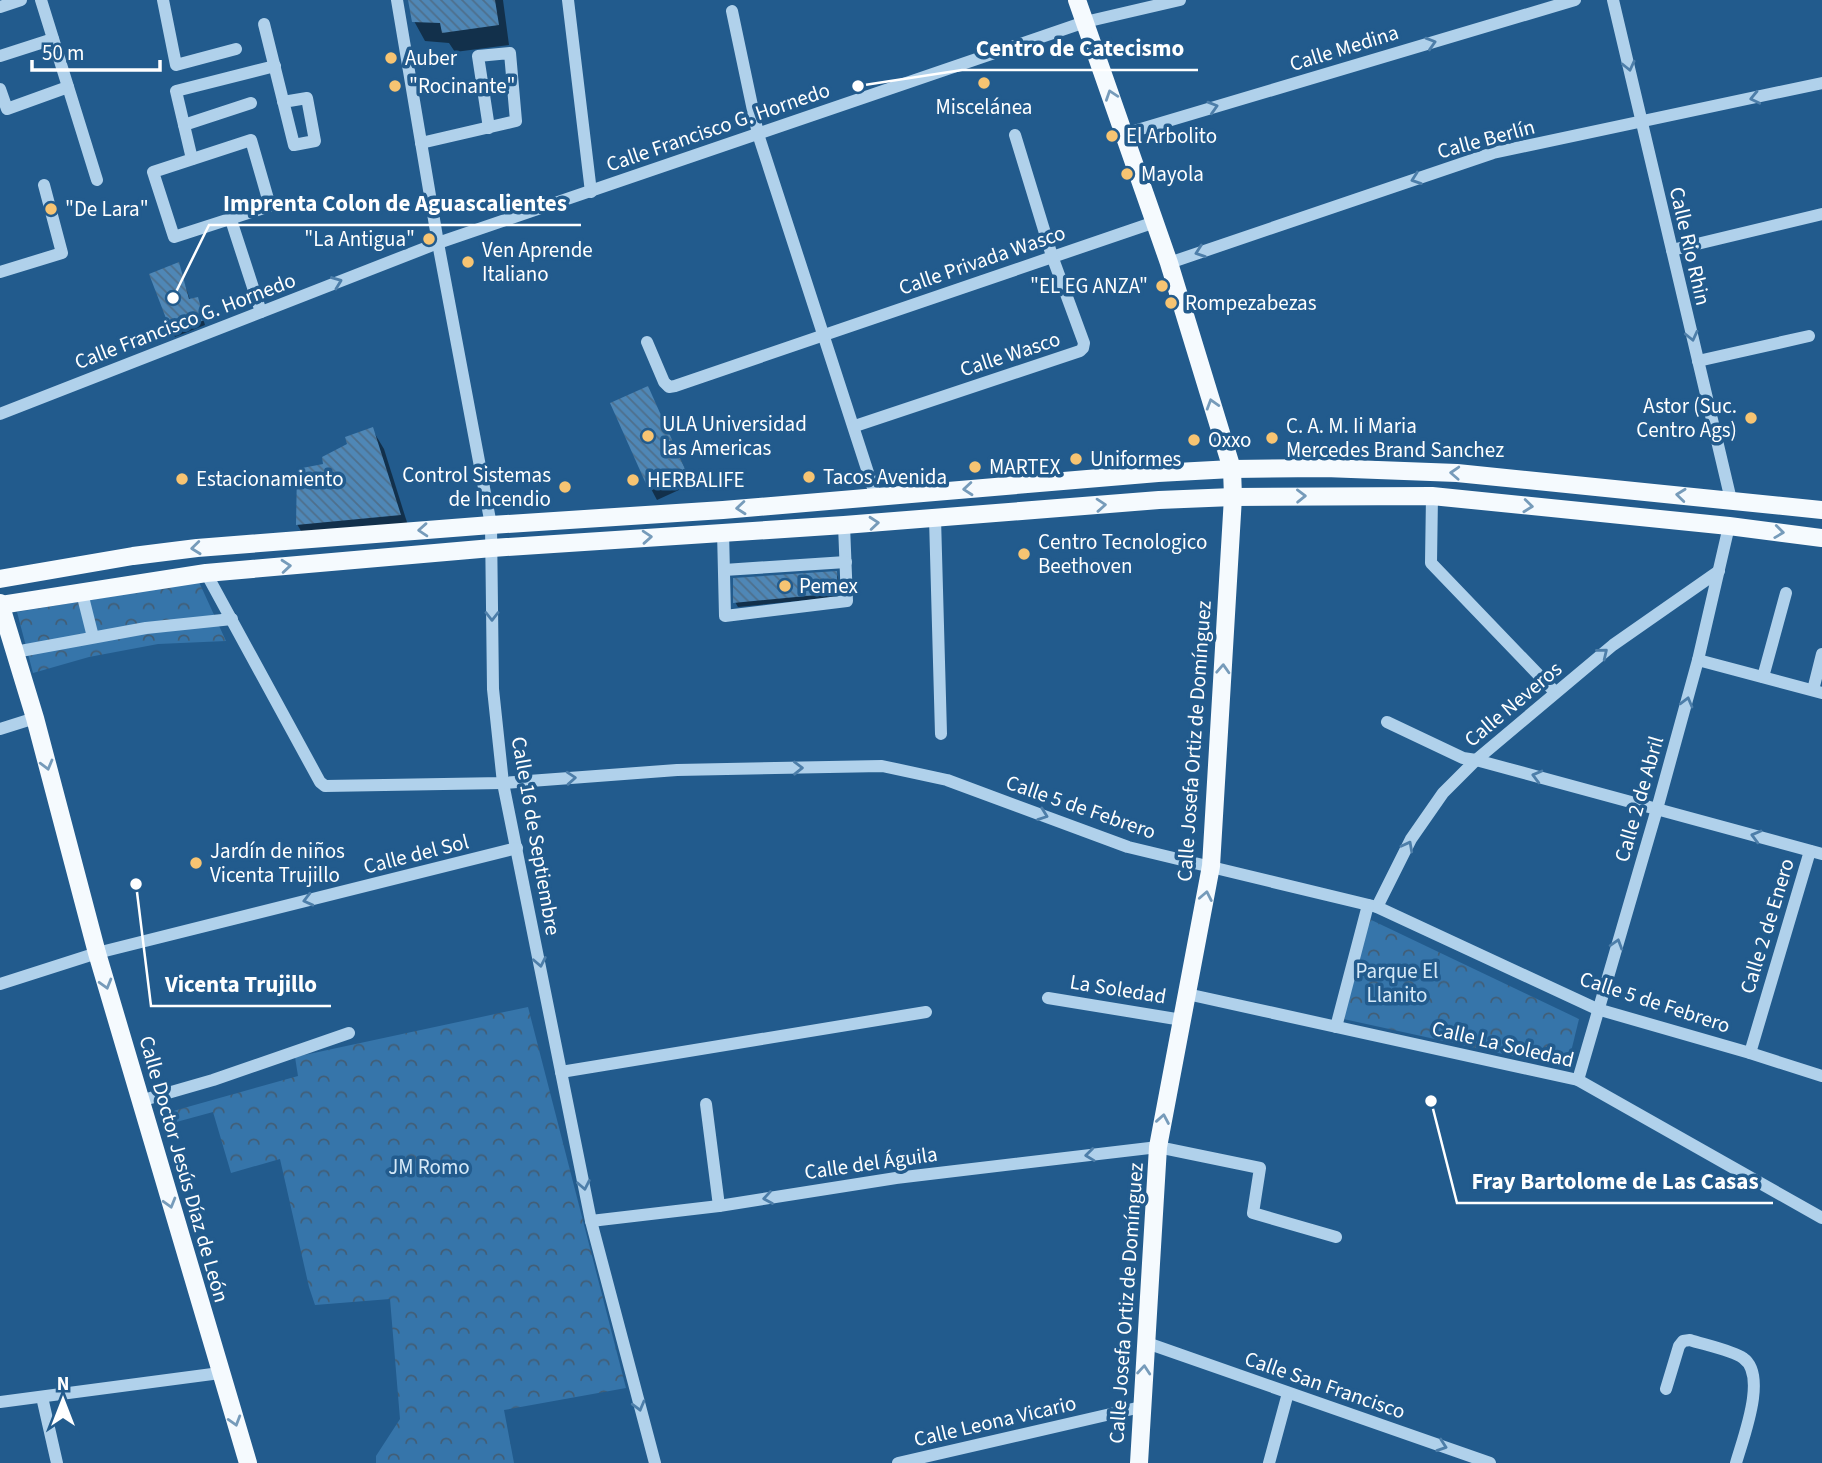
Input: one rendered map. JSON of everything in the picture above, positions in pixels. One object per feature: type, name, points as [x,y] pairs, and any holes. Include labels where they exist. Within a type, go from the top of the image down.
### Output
[{"type":"main road","name":"Calle Josefa Ortiz de Domínguez","points":[[1077,0],[1169,263],[1232,469],[1233,497],[1212,866],[1158,1147],[1139,1463]]},
{"type":"main road","points":[[0,579],[197,548],[723,510],[1232,469],[1325,468],[1457,473],[1822,510]]},
{"type":"main road","points":[[0,604],[206,573],[492,548],[1233,497],[1432,496],[1822,538]]},
{"type":"main road","name":"Calle Doctor Jesús Díaz de León","points":[[0,604],[35,718],[97,953],[248,1463]]},
{"type":"street","points":[[0,7],[21,0]]},
{"type":"street","points":[[41,0],[97,180]]},
{"type":"street","points":[[163,0],[176,65],[236,49]]},
{"type":"street","name":"Calle 16 de Septiembre","points":[[397,0],[438,243],[491,525],[493,689],[503,783],[591,1221],[654,1463]]},
{"type":"street","points":[[568,0],[592,192]]},
{"type":"street","name":"Calle Francisco G. Hornedo","points":[[0,414],[438,243],[1085,22],[1180,0]]},
{"type":"street","name":"Calle Medina","points":[[1124,134],[1575,0]]},
{"type":"street","name":"Calle Rio Rhin","points":[[1613,0],[1731,500]]},
{"type":"street","points":[[733,11],[758,134],[876,496]]},
{"type":"street","points":[[264,24],[284,102]]},
{"type":"street","points":[[0,55],[53,39]]},
{"type":"street","points":[[421,143],[489,128],[516,121],[510,53],[478,57],[489,128]]},
{"type":"street","points":[[192,159],[176,91],[275,65]]},
{"type":"street","name":"Calle Berlín","points":[[1169,263],[1493,153],[1822,83]]},
{"type":"street","points":[[0,89],[7,108],[68,88]]},
{"type":"street","points":[[184,125],[251,103]]},
{"type":"street","name":"Calle Wasco","points":[[855,426],[1080,351],[1084,344],[1052,256],[1015,135]]},
{"type":"street","points":[[251,140],[270,206],[231,220],[174,237],[153,172],[251,140]]},
{"type":"street","points":[[0,272],[62,253],[44,184]]},
{"type":"street","points":[[1671,250],[1822,214]]},
{"type":"street","points":[[231,220],[261,312]]},
{"type":"street","name":"Calle Privada Wasco","points":[[823,336],[1155,222]]},
{"type":"street","points":[[647,342],[664,382],[669,387],[823,336]]},
{"type":"street","points":[[1698,361],[1809,336]]},
{"type":"street","points":[[1432,496],[1431,563],[1555,692]]},
{"type":"street","points":[[935,518],[941,734]]},
{"type":"street","points":[[723,531],[725,615],[848,601],[844,525]]},
{"type":"street","name":"Calle 2 de Abril","points":[[1578,1080],[1698,660],[1729,526]]},
{"type":"street","points":[[724,570],[846,562]]},
{"type":"street","name":"Calle Neveros","points":[[1336,1027],[1372,906],[1411,839],[1443,793],[1476,760],[1613,645],[1718,571]]},
{"type":"street","points":[[15,652],[93,637],[232,619],[206,573]]},
{"type":"street","points":[[1763,677],[1786,593]]},
{"type":"street","points":[[84,601],[93,637]]},
{"type":"street","name":"Calle 5 de Febrero","points":[[232,619],[320,782],[325,786],[503,783],[677,770],[882,766],[947,780],[1128,846],[1372,906],[1597,1009],[1822,1076]]},
{"type":"street","points":[[1698,660],[1817,691],[1822,654]]},
{"type":"street","points":[[0,729],[35,718]]},
{"type":"street","points":[[1387,722],[1463,758],[1816,853]]},
{"type":"street","name":"Calle del Sol","points":[[0,984],[97,953],[517,848]]},
{"type":"street","name":"Calle 2 de Enero","points":[[1750,1053],[1816,853]]},
{"type":"street","name":"Calle La Soledad","points":[[1187,994],[1578,1080],[1822,1218]]},
{"type":"street","name":"La Soledad","points":[[1048,998],[1181,1020]]},
{"type":"street","points":[[561,1072],[926,1013]]},
{"type":"street","points":[[140,1101],[213,1080],[349,1033]]},
{"type":"street","points":[[706,1104],[719,1206]]},
{"type":"street","name":"Calle del Águila","points":[[591,1221],[719,1206],[896,1178],[1158,1147],[1259,1167],[1253,1213],[1336,1237]]},
{"type":"street","points":[[1666,1389],[1683,1340],[1744,1358],[1753,1371],[1755,1390],[1737,1463]]},
{"type":"street","name":"Calle San Francisco","points":[[1147,1343],[1490,1463]]},
{"type":"street","points":[[0,1402],[220,1373]]},
{"type":"street","points":[[1269,1463],[1288,1393]]},
{"type":"street","points":[[42,1396],[57,1463]]},
{"type":"street","name":"Calle Leona Vicario","points":[[898,1463],[1141,1408]]},
{"type":"green space","points":[[199,582],[226,641],[158,644],[89,657],[33,673],[17,612]]},
{"type":"green space","name":"Parque El Llanito","points":[[1363,916],[1579,1019],[1567,1068],[1339,1018]]},
{"type":"green space","name":"JM Romo","points":[[528,1007],[626,1388],[504,1410],[514,1463],[376,1463],[376,1456],[400,1419],[390,1299],[315,1305],[280,1159],[231,1173],[213,1112],[169,1124],[166,1113],[298,1076],[295,1057]]},
{"type":"building","points":[[408,0],[495,0],[499,25],[442,33],[440,23],[412,22]]},
{"type":"building","points":[[179,262],[189,299],[198,297],[204,320],[172,334],[149,274]]},
{"type":"building","name":"ULA Universidad las Americas","points":[[648,386],[685,469],[647,486],[610,403]]},
{"type":"building","points":[[373,427],[401,515],[296,525],[297,469],[323,464],[322,457],[347,444],[345,437]]},
{"type":"building","name":"Pemex","points":[[837,571],[838,593],[733,603],[733,578]]},
{"type":"place","name":"Auber","points":[[391,58]]},
{"type":"place","name":"Miscelánea","points":[[984,83]]},
{"type":"place","name":"\"Rocinante\"","points":[[395,86]]},
{"type":"place","name":"Centro de Catecismo","points":[[858,86]]},
{"type":"place","name":"El Arbolito","points":[[1112,136]]},
{"type":"place","name":"Mayola","points":[[1127,174]]},
{"type":"place","name":"\"De Lara\"","points":[[51,209]]},
{"type":"place","name":"\"La Antigua\"","points":[[429,239]]},
{"type":"place","name":"Ven Aprende Italiano","points":[[468,262]]},
{"type":"place","name":"\"EL EG ANZA\"","points":[[1162,286]]},
{"type":"place","name":"Imprenta Colon de Aguascalientes","points":[[173,298]]},
{"type":"place","name":"Rompezabezas","points":[[1171,303]]},
{"type":"place","name":"Astor (Suc. Centro Ags)","points":[[1751,418]]},
{"type":"place","name":"ULA Universidad las Americas","points":[[648,436]]},
{"type":"place","name":"C. A. M. Ii Maria Mercedes Brand Sanchez","points":[[1272,438]]},
{"type":"place","name":"Oxxo","points":[[1194,440]]},
{"type":"place","name":"Uniformes","points":[[1076,459]]},
{"type":"place","name":"MARTEX","points":[[975,467]]},
{"type":"place","name":"Tacos Avenida","points":[[809,477]]},
{"type":"place","name":"Estacionamiento","points":[[182,479]]},
{"type":"place","name":"HERBALIFE","points":[[633,480]]},
{"type":"place","name":"Control Sistemas de Incendio","points":[[565,487]]},
{"type":"place","name":"Centro Tecnologico Beethoven","points":[[1024,554]]},
{"type":"place","name":"Pemex","points":[[785,586]]},
{"type":"place","name":"Jardín de niños Vicenta Trujillo","points":[[196,863]]},
{"type":"place","name":"Vicenta Trujillo","points":[[136,884]]},
{"type":"place","name":"Fray Bartolome de Las Casas","points":[[1431,1101]]}]
